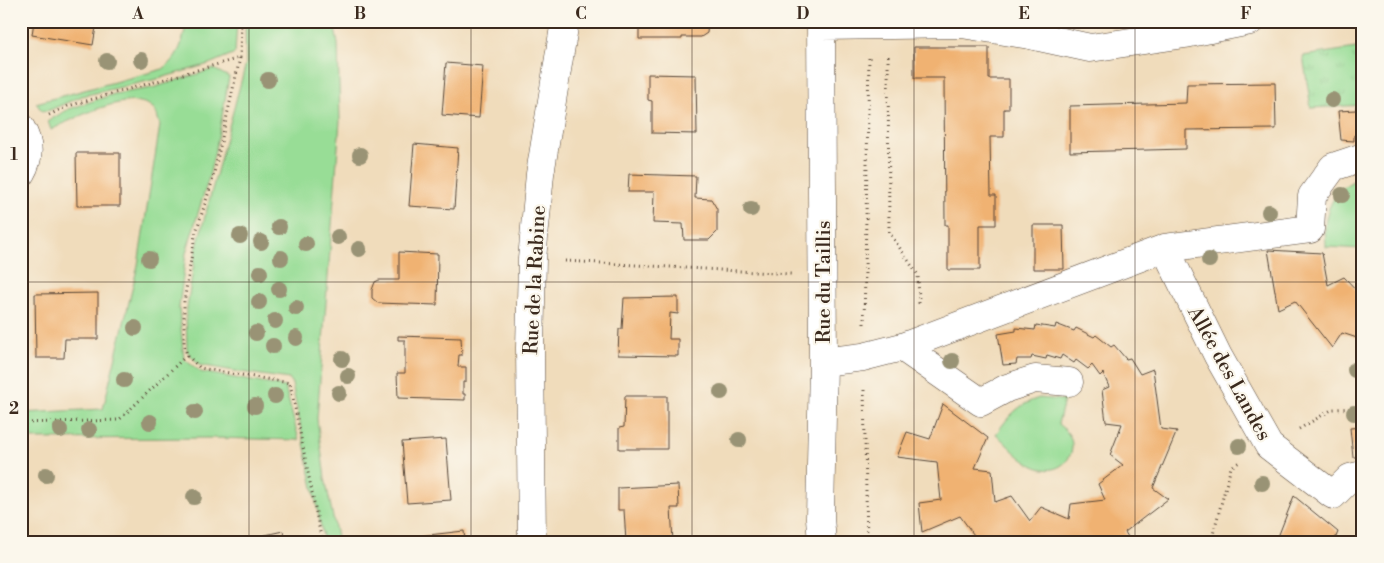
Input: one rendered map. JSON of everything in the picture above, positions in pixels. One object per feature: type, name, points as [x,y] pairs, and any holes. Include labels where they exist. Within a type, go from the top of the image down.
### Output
[{"type":"street","name":"Rue de la Rabine","points":[[532,542],[530,348],[532,260],[540,174],[565,21]]},
{"type":"street","points":[[821,23],[879,25],[962,24],[1030,35],[1090,48],[1185,34],[1250,21]]},
{"type":"street","name":"Rue du Taillis","points":[[821,23],[823,362],[820,518],[822,542]]},
{"type":"street","points":[[21,173],[27,164],[29,151],[27,139],[33,123]]},
{"type":"street","points":[[823,362],[863,356],[902,347],[1165,248],[1310,229],[1312,196],[1333,167],[1363,157]]},
{"type":"street","name":"Allée des Landes","points":[[1165,248],[1218,356],[1269,446],[1333,495],[1350,478],[1363,475]]},
{"type":"street","points":[[902,347],[981,402],[1008,388],[1035,379],[1069,382]]},
{"type":"path","points":[[240,21],[240,58],[212,182],[195,235],[188,275],[184,302],[184,344],[187,355],[200,368],[290,383],[322,542]]},
{"type":"path","points":[[879,25],[889,232],[918,275],[919,303],[940,332]]},
{"type":"path","points":[[867,542],[863,356],[879,25]]},
{"type":"path","points":[[33,123],[68,106],[240,58]]},
{"type":"path","points":[[532,260],[796,274]]},
{"type":"path","points":[[21,423],[119,420],[187,355]]},
{"type":"path","points":[[1211,542],[1231,467],[1333,409],[1363,408]]},
{"type":"green space","points":[[187,21],[237,21],[235,53],[209,64],[157,79],[82,96],[50,110],[42,111],[36,103],[163,69],[177,53]]},
{"type":"green space","points":[[245,21],[330,21],[335,29],[338,44],[340,121],[317,419],[325,478],[338,542],[324,542],[292,384],[289,379],[199,365],[187,351],[186,314],[196,250],[246,63]]},
{"type":"green space","points":[[1363,47],[1363,105],[1311,108],[1303,56]]},
{"type":"green space","points":[[214,69],[229,77],[209,177],[186,253],[179,308],[184,359],[201,372],[285,387],[299,440],[213,438],[21,439],[21,413],[103,409],[138,265],[160,125],[153,108],[143,103],[131,101],[102,107],[51,130],[48,121],[69,109],[114,94],[152,88]]},
{"type":"green space","points":[[1363,178],[1363,249],[1326,247],[1325,222],[1330,205],[1338,193],[1349,183]]},
{"type":"green space","points":[[1039,398],[1064,400],[1058,424],[1067,432],[1071,439],[1071,453],[1068,459],[1064,464],[1051,469],[1043,469],[1030,464],[996,434],[1014,412],[1025,404]]},
{"type":"building","points":[[34,21],[97,21],[93,45],[32,35]]},
{"type":"building","points":[[639,21],[706,21],[708,23],[707,33],[701,37],[682,37],[682,39],[639,39]]},
{"type":"building","points":[[914,47],[989,47],[989,79],[1009,79],[1009,109],[1004,109],[1004,137],[990,137],[991,195],[996,195],[996,225],[980,225],[980,270],[948,270],[948,225],[945,225],[944,78],[914,78]]},
{"type":"building","points":[[446,63],[483,66],[479,118],[442,115]]},
{"type":"building","points":[[648,74],[696,75],[697,134],[652,133],[652,101],[648,100]]},
{"type":"building","points":[[1275,83],[1276,129],[1186,130],[1186,149],[1070,152],[1070,106],[1186,103],[1187,84]]},
{"type":"building","points":[[1356,106],[1363,107],[1363,137],[1354,135],[1354,141],[1341,140],[1338,111],[1356,110]]},
{"type":"building","points":[[414,144],[458,148],[454,209],[409,206]]},
{"type":"building","points":[[76,153],[120,153],[120,206],[77,206]]},
{"type":"building","points":[[629,174],[696,176],[695,198],[711,199],[717,209],[717,232],[709,240],[684,240],[683,224],[653,223],[654,192],[628,192]]},
{"type":"building","points":[[1033,225],[1063,225],[1064,269],[1033,269]]},
{"type":"building","points":[[1268,250],[1322,253],[1328,285],[1344,277],[1363,297],[1363,340],[1342,333],[1332,348],[1295,301],[1278,309]]},
{"type":"building","points":[[399,252],[438,254],[437,305],[378,303],[372,298],[375,282],[379,280],[399,280]]},
{"type":"building","points":[[98,293],[98,339],[65,339],[64,358],[36,358],[35,294]]},
{"type":"building","points":[[678,297],[678,314],[670,313],[669,339],[678,339],[678,356],[618,355],[619,329],[622,329],[624,298]]},
{"type":"building","points":[[1056,324],[1074,331],[1076,328],[1094,337],[1096,335],[1111,347],[1114,345],[1126,359],[1130,358],[1140,374],[1153,369],[1161,429],[1177,431],[1153,488],[1168,499],[1125,532],[1131,542],[979,542],[960,516],[922,532],[919,503],[941,500],[937,462],[897,457],[907,432],[930,439],[943,404],[988,438],[975,468],[992,470],[995,502],[1012,496],[1030,521],[1041,507],[1069,519],[1071,504],[1105,500],[1098,484],[1123,465],[1110,455],[1122,424],[1106,422],[1102,390],[1109,387],[1103,373],[1100,376],[1092,365],[1088,369],[1076,360],[1074,363],[1062,355],[1060,359],[1047,355],[1046,359],[1032,356],[1031,359],[1017,359],[1016,364],[1003,365],[998,334],[1016,331],[1016,328],[1035,330],[1036,325],[1055,328]]},
{"type":"building","points":[[398,336],[461,338],[462,355],[459,355],[458,367],[466,367],[466,382],[463,382],[465,400],[398,398],[397,373],[405,373],[405,340],[398,340]]},
{"type":"building","points":[[625,396],[667,396],[667,449],[619,449],[619,428],[624,427]]},
{"type":"building","points":[[1363,427],[1363,457],[1353,457],[1350,428]]},
{"type":"building","points":[[446,439],[451,500],[407,503],[402,442]]},
{"type":"building","points":[[678,485],[679,508],[671,508],[673,542],[626,542],[624,510],[618,510],[618,488]]},
{"type":"building","points":[[1294,496],[1338,532],[1334,542],[1276,542]]},
{"type":"building","points":[[283,531],[286,542],[244,542],[243,540]]},
{"type":"building","points":[[464,531],[465,542],[421,542],[420,536]]}]
